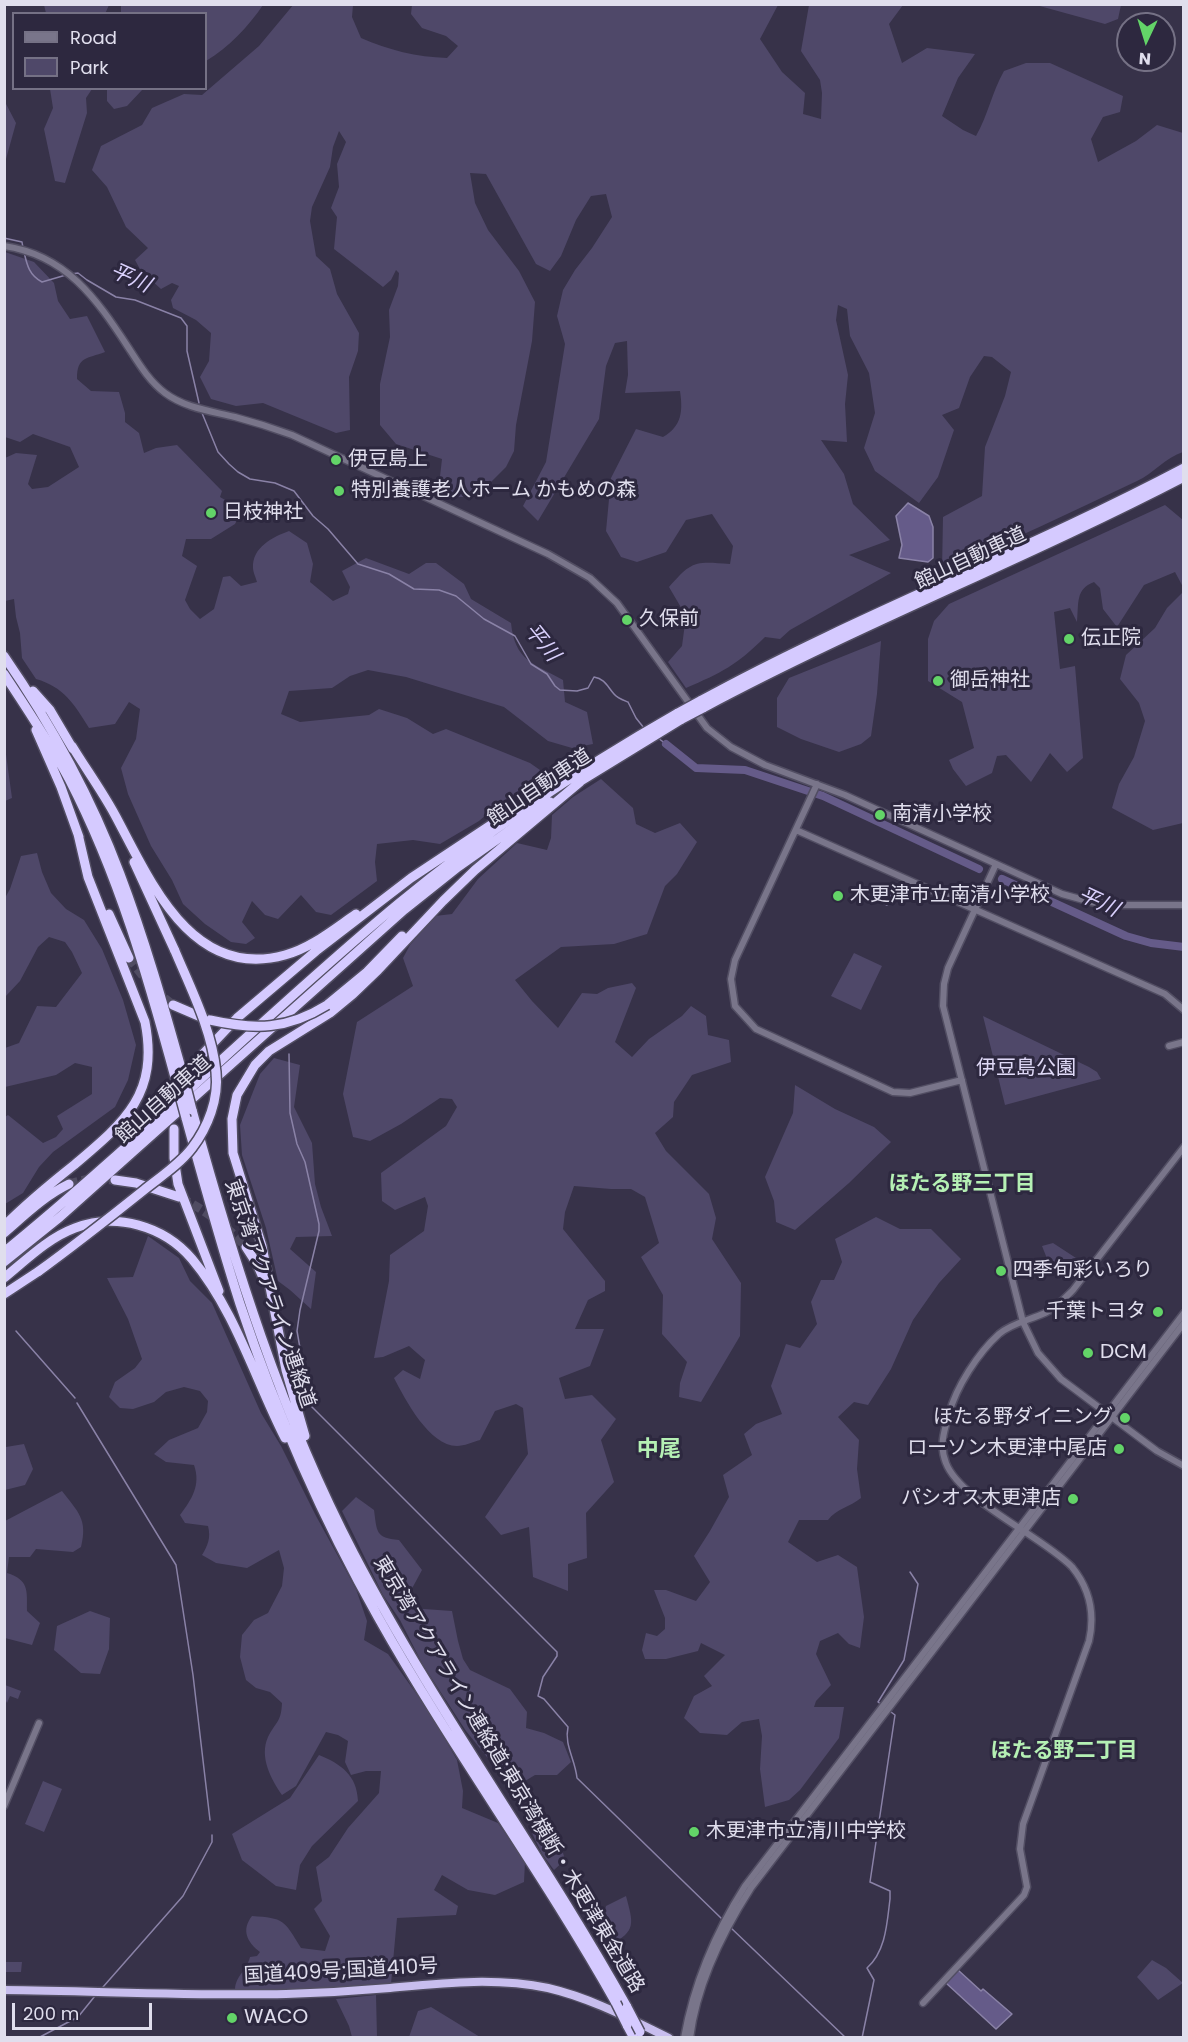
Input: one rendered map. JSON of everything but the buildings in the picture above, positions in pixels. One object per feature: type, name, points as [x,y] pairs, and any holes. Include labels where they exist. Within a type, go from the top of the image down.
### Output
[{"type":"highway","name":"館山自動車道","points":[[4,1252],[104,1168],[349,946],[399,904],[488,836],[661,727],[833,633],[1112,505],[1184,468]]},
{"type":"highway","name":"館山自動車道","points":[[702,704],[1116,512],[1184,477]]},
{"type":"highway","points":[[4,650],[28,686],[50,710],[108,803],[172,915],[195,938],[233,955],[258,958],[286,955],[308,946],[381,897],[388,896]]},
{"type":"highway","points":[[4,656],[64,751],[105,837],[143,938],[179,1078]]},
{"type":"highway","points":[[4,674],[20,696],[70,780],[112,875],[142,960],[179,1078]]},
{"type":"highway","points":[[20,696],[23,710],[35,730],[61,787],[115,928],[129,958]]},
{"type":"highway","points":[[4,1294],[82,1240],[183,1159],[200,1135],[210,1115],[217,1082],[214,1055],[200,1012],[175,951],[138,869],[72,746]]},
{"type":"highway","name":"館山自動車道","points":[[4,1262],[101,1181],[404,910],[578,778]]},
{"type":"highway","points":[[349,1553],[299,1420],[286,1370],[262,1246],[233,1153],[233,1108],[241,1087],[255,1065],[269,1051],[330,1013],[378,970],[475,870],[578,778]]},
{"type":"highway","points":[[199,1058],[237,1018],[316,951],[411,878],[519,806],[578,778]]},
{"type":"highway","points":[[4,1226],[121,1123],[140,1095],[148,1066],[150,1047],[146,1022],[88,877],[78,834]]},
{"type":"highway","points":[[173,1005],[210,1020],[244,1026],[264,1027],[299,1020],[327,1005],[367,972],[441,897],[475,870]]},
{"type":"highway","name":"東京湾アクアライン連絡道","points":[[179,1078],[248,1301],[323,1499]]},
{"type":"highway","points":[[174,1129],[174,1158],[178,1184],[234,1329],[312,1500],[349,1553]]},
{"type":"highway","points":[[115,1180],[136,1183],[178,1197]]},
{"type":"highway","points":[[4,1233],[43,1199],[69,1184]]},
{"type":"highway","points":[[4,1278],[49,1243],[75,1228],[108,1221],[130,1223],[166,1237],[184,1251],[208,1282],[234,1329]]},
{"type":"highway","points":[[246,1247],[262,1273],[276,1319]]},
{"type":"highway","name":"東京湾アクアライン連絡道;東京湾横断・木更津東金道路","points":[[323,1499],[383,1626],[566,1918],[627,2025],[639,2036]]},
{"type":"highway","name":"東京湾アクアライン連絡道;東京湾横断・木更津東金道路","points":[[349,1553],[573,1913],[627,2007],[639,2036]]},
{"type":"highway","name":"国道409号;国道410号","points":[[4,1990],[284,1994],[360,1991],[463,1981],[495,1982],[544,1988],[579,1997],[669,2037]]},
{"type":"street","points":[[4,246],[23,250],[53,262],[70,273],[103,311],[149,377],[169,396],[187,405],[250,421],[292,435],[575,568],[603,588],[618,603],[711,732],[752,758],[815,787],[875,808],[994,867],[1055,891],[1091,902],[1128,906],[1184,905]]},
{"type":"street","points":[[815,787],[735,960],[731,979],[735,1006],[747,1021],[767,1035],[893,1092],[910,1093],[962,1080]]},
{"type":"street","points":[[796,830],[1165,994],[1184,1010]]},
{"type":"street","points":[[994,867],[948,968],[944,984],[945,1015],[1023,1322],[1033,1345],[1050,1368],[1071,1387],[1157,1451],[1184,1466]]},
{"type":"street","points":[[1169,1046],[1184,1042]]},
{"type":"street","points":[[922,2004],[1024,1895],[1027,1887],[1020,1849],[1023,1824],[1092,1630],[1091,1606],[1086,1591],[1067,1562],[956,1479],[945,1461],[942,1443],[952,1402],[957,1390],[993,1340],[1006,1329],[1053,1308],[1073,1290],[1184,1147]]},
{"type":"street","points":[[684,2037],[690,2006],[702,1967],[745,1886],[1021,1529],[1184,1312]]},
{"type":"street","points":[[1108,1415],[1184,1323]]},
{"type":"street","points":[[690,2037],[696,2006],[716,1949],[734,1914],[751,1888],[1021,1529]]},
{"type":"street","points":[[4,1806],[39,1724]]},
{"type":"green space","points":[[44,4],[109,5],[106,12],[46,12]]},
{"type":"green space","points":[[121,4],[263,5],[238,36],[207,60],[207,12],[121,12]]},
{"type":"green space","points":[[294,4],[353,5],[352,17],[361,38],[403,52],[447,58],[458,46],[446,36],[422,28],[411,14],[412,5],[778,5],[760,39],[782,72],[805,93],[803,114],[821,119],[820,80],[801,51],[809,5],[903,5],[889,24],[902,63],[927,48],[975,54],[958,78],[942,116],[976,136],[1004,71],[1026,63],[1050,63],[1123,96],[1120,112],[1103,117],[1091,139],[1098,162],[1136,141],[1157,125],[1183,133],[1183,452],[1137,481],[942,570],[943,517],[982,496],[985,447],[1005,396],[1011,372],[992,357],[984,356],[970,377],[959,408],[942,415],[954,430],[938,477],[919,503],[875,471],[864,448],[875,413],[869,373],[850,336],[847,309],[838,305],[836,320],[848,375],[845,404],[847,442],[821,440],[844,474],[853,504],[890,540],[849,555],[891,573],[790,630],[780,639],[765,637],[746,655],[728,667],[686,688],[668,662],[682,646],[686,616],[669,587],[683,572],[695,565],[701,563],[730,564],[733,546],[712,514],[686,520],[666,552],[637,562],[621,557],[606,531],[611,478],[636,429],[663,437],[678,423],[681,411],[680,391],[625,393],[628,375],[627,341],[615,343],[606,366],[599,419],[538,521],[523,506],[546,462],[565,344],[557,316],[563,290],[612,217],[606,194],[591,196],[576,220],[561,256],[550,271],[536,264],[486,174],[470,173],[475,203],[488,230],[519,271],[535,302],[532,341],[516,425],[514,451],[506,467],[488,485],[469,497],[453,497],[439,485],[442,459],[396,444],[380,425],[380,384],[390,337],[389,310],[398,286],[399,273],[396,270],[391,280],[383,287],[334,249],[337,217],[331,208],[339,187],[337,164],[346,142],[339,131],[333,147],[330,167],[312,207],[310,221],[316,256],[330,269],[337,294],[359,333],[358,351],[349,377],[350,430],[336,433],[263,403],[236,406],[211,399],[200,377],[209,361],[211,333],[196,320],[173,308],[171,300],[179,286],[172,283],[161,289],[141,271],[135,260],[148,248],[126,227],[107,187],[92,170],[101,146],[142,125],[152,108],[184,94],[202,95],[259,46]]},
{"type":"green space","points":[[1121,4],[1119,12],[1116,12],[1116,20],[1105,24],[1036,5]]},
{"type":"green space","points":[[50,90],[91,90],[86,98],[87,113],[65,183],[55,181],[44,129],[53,108]]},
{"type":"green space","points":[[107,90],[142,90],[127,106],[114,109],[107,101]]},
{"type":"green space","points":[[4,100],[16,123],[6,159],[5,159]]},
{"type":"green space","points":[[5,252],[34,262],[54,283],[58,301],[70,319],[87,316],[105,352],[81,362],[77,379],[91,391],[119,392],[125,422],[139,433],[144,453],[156,448],[177,445],[222,491],[220,497],[242,510],[235,524],[211,539],[186,539],[182,556],[197,566],[185,600],[200,619],[214,609],[223,577],[230,576],[241,586],[257,582],[253,568],[256,554],[270,540],[289,531],[307,543],[313,564],[310,582],[333,601],[348,594],[350,587],[342,571],[366,558],[409,574],[426,563],[436,563],[464,584],[471,599],[511,623],[517,646],[527,659],[563,680],[565,702],[587,712],[593,744],[572,748],[548,741],[504,707],[406,677],[368,670],[350,676],[332,688],[289,691],[281,714],[300,722],[369,715],[379,709],[407,718],[433,734],[446,729],[530,763],[540,770],[534,785],[495,807],[479,821],[440,844],[413,840],[377,844],[375,862],[377,881],[331,915],[316,912],[301,895],[278,919],[265,915],[252,901],[242,922],[255,938],[246,944],[231,942],[205,924],[183,904],[172,880],[151,846],[128,794],[121,768],[136,739],[140,709],[129,702],[115,724],[89,728],[67,697],[46,682],[36,679],[22,658],[14,599],[5,601],[5,458],[16,453],[37,455],[28,484],[32,489],[48,487],[79,467],[70,447],[33,434],[20,442],[5,437]]},
{"type":"green space","points":[[1165,505],[1183,520],[1183,587],[1175,572],[1144,585],[1117,627],[1103,609],[1100,588],[1094,582],[1081,593],[1077,622],[1070,608],[1054,612],[1060,669],[1075,666],[1083,758],[1067,772],[1050,753],[1031,782],[1006,755],[997,756],[992,773],[966,786],[949,760],[974,748],[962,702],[928,681],[928,639],[934,621],[949,604]]},
{"type":"green space","points":[[1183,592],[1183,823],[1153,830],[1112,808],[1119,784],[1134,757],[1145,721],[1139,703],[1120,679],[1126,655],[1155,628],[1167,608]]},
{"type":"green space","points":[[881,641],[871,736],[861,744],[839,752],[801,739],[777,727],[777,698],[789,678]]},
{"type":"green space","points":[[4,740],[12,798],[5,801],[4,801]]},
{"type":"green space","points":[[601,779],[633,808],[636,824],[655,833],[680,823],[697,842],[677,874],[665,886],[647,934],[614,944],[561,947],[515,980],[558,1028],[582,993],[597,994],[608,988],[632,983],[636,988],[615,1042],[632,1057],[649,1039],[682,1016],[691,1006],[706,1016],[708,1035],[729,1040],[731,1062],[692,1075],[674,1102],[673,1117],[655,1133],[666,1151],[709,1194],[716,1218],[712,1239],[741,1283],[740,1336],[701,1402],[679,1397],[680,1383],[687,1362],[662,1334],[663,1295],[641,1257],[659,1243],[645,1197],[631,1189],[574,1186],[565,1212],[563,1229],[605,1281],[605,1291],[588,1300],[575,1329],[604,1329],[590,1366],[559,1378],[565,1399],[592,1395],[616,1419],[601,1440],[614,1482],[586,1513],[587,1558],[568,1564],[568,1591],[533,1577],[529,1527],[501,1535],[485,1517],[528,1454],[523,1408],[516,1404],[495,1411],[480,1440],[460,1446],[447,1444],[437,1438],[419,1420],[394,1378],[403,1370],[420,1379],[425,1360],[409,1346],[383,1357],[374,1358],[389,1281],[390,1255],[424,1231],[428,1206],[425,1197],[395,1210],[382,1201],[381,1173],[446,1126],[457,1107],[452,1099],[440,1098],[370,1141],[353,1137],[343,1094],[357,1022],[413,986],[403,958],[410,945],[435,916],[452,914],[478,879],[517,843],[547,850],[551,838],[552,815],[573,797]]},
{"type":"green space","points":[[37,853],[51,893],[66,909],[84,920],[102,949],[123,1000],[136,1045],[128,1080],[115,1107],[53,1152],[39,1167],[23,1193],[5,1204],[5,1117],[8,1115],[43,1143],[56,1137],[63,1129],[57,1116],[92,1094],[92,1067],[75,1063],[56,1075],[5,1087],[5,1048],[19,1043],[37,1006],[56,1007],[82,973],[65,942],[49,937],[38,947],[20,981],[5,997],[5,898],[21,856]]},
{"type":"green space","points":[[854,953],[882,966],[861,1010],[831,996]]},
{"type":"green space","name":"伊豆島公園","points":[[983,1016],[1089,1067],[1097,1072],[1101,1079],[1005,1105]]},
{"type":"green space","points":[[274,1058],[300,1065],[294,1107],[312,1143],[315,1184],[332,1236],[296,1237],[290,1249],[316,1272],[311,1309],[278,1281],[266,1228],[242,1155],[240,1125],[260,1074]]},
{"type":"green space","points":[[795,1085],[835,1109],[874,1127],[891,1142],[849,1183],[795,1230],[776,1222],[774,1201],[765,1177],[793,1113]]},
{"type":"green space","points":[[876,1217],[900,1229],[931,1229],[961,1259],[939,1283],[913,1320],[891,1369],[868,1405],[854,1402],[838,1417],[859,1440],[857,1469],[861,1498],[835,1513],[828,1520],[799,1520],[788,1542],[817,1562],[838,1555],[857,1567],[864,1617],[860,1648],[849,1644],[838,1633],[820,1641],[816,1654],[831,1685],[816,1701],[814,1707],[844,1707],[839,1738],[800,1790],[789,1800],[765,1807],[760,1769],[762,1736],[759,1719],[742,1722],[727,1735],[700,1733],[684,1718],[694,1696],[712,1686],[704,1676],[725,1655],[701,1643],[698,1651],[666,1659],[645,1659],[642,1650],[646,1633],[657,1636],[665,1629],[665,1618],[654,1590],[666,1590],[696,1601],[710,1582],[694,1556],[729,1497],[723,1475],[752,1455],[744,1434],[756,1424],[782,1414],[771,1386],[786,1344],[800,1348],[817,1324],[811,1302],[821,1280],[834,1280],[842,1262],[835,1239]]},
{"type":"green space","points":[[148,1236],[179,1258],[190,1281],[212,1303],[261,1413],[281,1446],[356,1589],[367,1621],[364,1640],[388,1654],[430,1713],[457,1760],[463,1791],[462,1808],[498,1823],[525,1862],[524,1882],[495,1895],[468,1890],[442,1875],[434,1890],[458,1906],[456,1915],[397,1918],[391,1984],[329,1989],[239,1991],[235,1989],[237,1980],[250,1957],[257,1956],[260,1952],[247,1936],[247,1926],[252,1916],[282,1922],[291,1931],[301,1948],[325,1951],[330,1936],[314,1909],[322,1901],[316,1867],[329,1857],[348,1828],[379,1793],[381,1771],[366,1771],[351,1775],[345,1762],[348,1741],[326,1732],[296,1786],[282,1795],[270,1775],[266,1760],[266,1745],[279,1718],[282,1703],[270,1692],[256,1688],[246,1680],[240,1657],[242,1635],[254,1620],[268,1613],[282,1586],[284,1568],[279,1550],[247,1568],[216,1563],[202,1555],[208,1541],[208,1526],[185,1523],[180,1515],[196,1485],[194,1465],[166,1462],[154,1454],[169,1440],[198,1428],[207,1412],[208,1401],[200,1391],[184,1387],[166,1392],[154,1402],[133,1409],[120,1408],[109,1397],[115,1382],[135,1368],[142,1359],[128,1319],[107,1278],[133,1277]]},
{"type":"green space","points":[[1053,1243],[1076,1258],[1061,1277],[1050,1266],[1042,1246]]},
{"type":"green space","points":[[24,1444],[33,1469],[25,1485],[5,1490],[5,1445],[6,1447]]},
{"type":"green space","points":[[62,1491],[80,1516],[83,1529],[81,1547],[73,1552],[36,1549],[30,1557],[9,1557],[7,1573],[23,1583],[27,1611],[40,1623],[32,1645],[5,1638],[5,1521]]},
{"type":"green space","points":[[356,1497],[374,1510],[377,1528],[381,1535],[399,1540],[422,1570],[409,1594],[410,1608],[452,1611],[463,1659],[470,1670],[510,1689],[527,1712],[526,1728],[563,1742],[571,1762],[557,1775],[535,1775],[520,1784],[499,1772],[466,1731],[423,1665],[400,1620],[383,1595],[342,1511]]},
{"type":"green space","points":[[90,1611],[110,1618],[109,1649],[100,1674],[81,1673],[54,1650],[57,1626]]},
{"type":"green space","points":[[5,1685],[21,1691],[18,1699],[10,1696],[7,1703]]},
{"type":"green space","points":[[319,1755],[334,1762],[351,1777],[355,1784],[358,1801],[312,1846],[300,1865],[296,1890],[276,1886],[242,1860],[232,1834],[290,1798]]},
{"type":"green space","points":[[43,1781],[62,1789],[44,1832],[25,1824]]},
{"type":"green space","points":[[534,1825],[557,1831],[565,1860],[554,1870],[542,1854],[532,1833]]},
{"type":"green space","points":[[626,1896],[631,1920],[629,1930],[610,1945],[600,1943],[600,1931],[606,1906]]},
{"type":"green space","points":[[1152,1960],[1166,1968],[1183,1983],[1158,2000],[1137,1977]]},
{"type":"green space","points":[[5,1962],[22,1962],[21,1972],[5,1972]]},
{"type":"green space","points":[[376,1995],[377,2037],[352,2037],[336,1999]]},
{"type":"green space","points":[[431,2007],[480,2037],[409,2037],[418,2011]]},
{"type":"shaded area","points":[[908,503],[929,516],[933,527],[933,558],[928,562],[899,558],[902,545],[896,516]]},
{"type":"shaded area","points":[[886,885],[894,890],[887,905],[878,901]]},
{"type":"shaded area","points":[[958,1970],[1012,2014],[996,2029],[946,1983]]},
{"type":"waterway","name":"平川","points":[[4,238],[22,242],[23,248]]},
{"type":"waterway","name":"平川","points":[[24,252],[31,273],[42,282],[66,275]]},
{"type":"waterway","name":"平川","points":[[71,274],[78,273],[116,297],[135,300],[181,318],[187,326],[187,351],[199,403]]},
{"type":"waterway","name":"平川","points":[[202,413],[218,452],[229,464],[250,479],[275,483],[294,491],[313,516],[328,529],[358,564],[389,574],[414,589],[439,590],[456,596],[484,619],[515,636],[531,664],[547,674],[560,690],[577,691],[588,688],[594,677],[601,679],[617,697],[628,702],[644,728]]},
{"type":"waterway","name":"平川","points":[[658,738],[666,744]]},
{"type":"waterway","name":"平川","points":[[666,744],[696,768],[745,770],[823,796],[979,869]]},
{"type":"waterway","name":"平川","points":[[1002,879],[1126,936],[1151,943],[1184,947]]},
{"type":"waterway","points":[[289,1054],[290,1113],[297,1144],[305,1162],[319,1224],[297,1331],[310,1405],[557,1652],[557,1656],[543,1677],[538,1696],[544,1699],[568,1727],[567,1740],[577,1778],[722,1919]]},
{"type":"waterway","points":[[16,1331],[75,1398]]},
{"type":"waterway","points":[[77,1403],[176,1565],[193,1675],[210,1820]]},
{"type":"waterway","points":[[882,1705],[878,1702],[904,1660],[918,1584],[910,1572]]},
{"type":"waterway","points":[[862,2038],[874,1980],[867,1968],[882,1945],[890,1899],[890,1891],[870,1882],[895,1715],[891,1712]]},
{"type":"waterway","points":[[103,1987],[183,1896],[212,1842],[212,1835]]},
{"type":"waterway","points":[[730,1927],[846,2038]]},
{"type":"waterway","points":[[38,2038],[78,2017],[95,1996]]},
{"type":"tunnel","points":[[129,958],[153,989],[173,1005]]},
{"type":"tunnel","points":[[184,1086],[199,1058]]},
{"type":"tunnel","points":[[69,1184],[88,1179],[115,1180]]},
{"type":"tunnel","points":[[181,1198],[216,1219],[246,1247]]},
{"type":"place","name":"伊豆島上","points":[[336,460]]},
{"type":"place","name":"特別養護老人ホーム かもめの森","points":[[339,491]]},
{"type":"place","name":"日枝神社","points":[[211,513]]},
{"type":"place","name":"久保前","points":[[627,620]]},
{"type":"place","name":"伝正院","points":[[1069,639]]},
{"type":"place","name":"御岳神社","points":[[938,681]]},
{"type":"place","name":"南清小学校","points":[[880,815]]},
{"type":"place","name":"木更津市立南清小学校","points":[[838,896]]},
{"type":"place","name":"四季旬彩いろり","points":[[1001,1271]]},
{"type":"place","name":"千葉トヨタ","points":[[1158,1312]]},
{"type":"place","name":"DCM","points":[[1088,1353]]},
{"type":"place","name":"ほたる野ダイニング","points":[[1125,1418]]},
{"type":"place","name":"ローソン木更津中尾店","points":[[1119,1449]]},
{"type":"place","name":"パシオス木更津店","points":[[1073,1499]]},
{"type":"place","name":"木更津市立清川中学校","points":[[694,1832]]},
{"type":"place","name":"WACO","points":[[232,2018]]},
{"type":"district","name":"ほたる野三丁目","points":[[962,1185]]},
{"type":"district","name":"中尾","points":[[659,1450]]},
{"type":"district","name":"ほたる野二丁目","points":[[1064,1752]]}]
